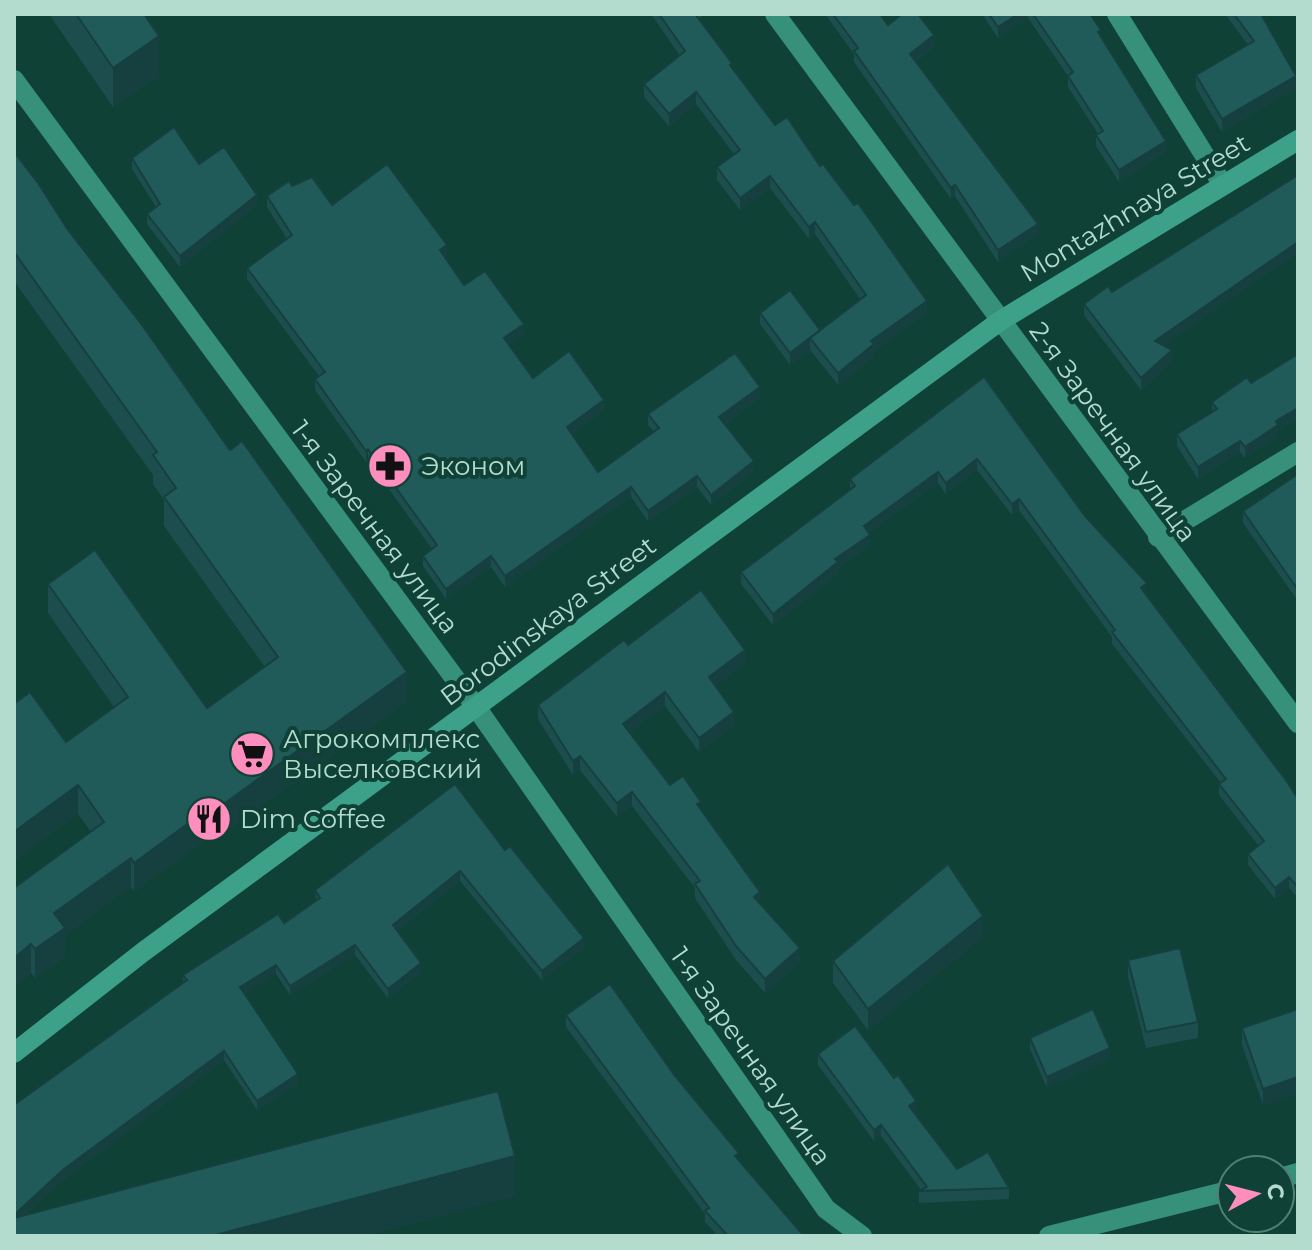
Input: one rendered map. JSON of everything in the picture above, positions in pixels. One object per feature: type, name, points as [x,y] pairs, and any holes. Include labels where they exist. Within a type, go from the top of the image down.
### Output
[{"type":"main road","name":"Montazhnaya Street","points":[[1000,321],[1298,140]]},
{"type":"main road","name":"Borodinskaya Street","points":[[14,1053],[143,952],[1000,321]]},
{"type":"street","name":"2-я Заречная улица","points":[[775,14],[1298,723]]},
{"type":"street","points":[[1117,14],[1223,185]]},
{"type":"street","name":"1-я Заречная улица","points":[[14,80],[476,707],[826,1209],[862,1236]]},
{"type":"street","points":[[1158,537],[1298,452]]},
{"type":"street","points":[[1049,1236],[1216,1194]]},
{"type":"building","points":[[76,14],[144,14],[159,36],[113,68]]},
{"type":"building","points":[[659,14],[695,14],[775,125],[787,117],[820,166],[823,164],[854,205],[858,203],[927,301],[871,341],[874,344],[838,373],[810,338],[866,295],[815,222],[809,227],[770,176],[740,198],[717,167],[740,150],[696,92],[669,114],[644,84],[685,51]]},
{"type":"building","points":[[833,14],[880,14],[888,25],[902,14],[918,14],[934,35],[910,54],[1038,224],[998,250],[955,185],[951,188],[854,51],[858,48]]},
{"type":"building","points":[[989,14],[1018,14],[998,27]]},
{"type":"building","points":[[1033,14],[1090,14],[1166,141],[1119,170],[1096,135],[1103,131],[1068,76],[1073,72]]},
{"type":"building","points":[[1234,14],[1261,14],[1296,76],[1222,119],[1196,75],[1254,41]]},
{"type":"building","points":[[174,127],[199,164],[224,147],[257,195],[180,256],[147,214],[160,204],[132,158]]},
{"type":"building","points":[[14,152],[230,450],[242,441],[407,672],[211,813],[208,809],[134,863],[131,858],[54,913],[65,928],[35,949],[31,944],[14,958],[14,888],[104,822],[78,785],[15,831],[14,704],[30,692],[66,742],[128,697],[48,584],[95,550],[207,708],[278,657],[164,497],[176,488],[153,455],[157,452],[14,252]]},
{"type":"building","points":[[387,164],[447,245],[440,250],[464,285],[485,271],[524,324],[504,338],[533,378],[569,351],[604,400],[567,427],[598,472],[659,428],[648,414],[735,353],[760,387],[719,417],[754,461],[711,495],[697,476],[648,511],[631,487],[505,576],[491,556],[446,589],[423,556],[437,545],[315,379],[325,372],[247,268],[292,235],[267,196],[289,181],[292,186],[312,177],[332,205]]},
{"type":"building","points":[[1298,175],[1298,242],[1155,341],[1172,350],[1141,378],[1084,304],[1108,286],[1112,292]]},
{"type":"building","points":[[790,290],[820,330],[790,353],[760,313]]},
{"type":"building","points":[[1298,354],[1298,408],[1276,421],[1278,425],[1245,447],[1240,441],[1198,467],[1177,434],[1217,409],[1212,402],[1247,377],[1251,383]]},
{"type":"building","points":[[984,377],[1085,516],[1147,583],[1141,588],[1298,799],[1298,887],[1289,877],[1275,888],[1248,854],[1264,841],[1219,784],[1226,779],[1112,632],[1115,630],[1019,499],[1012,504],[977,459],[946,483],[938,472],[864,526],[870,535],[835,559],[838,562],[773,614],[741,572],[855,486],[850,479]]},
{"type":"building","points":[[1298,474],[1298,590],[1243,511]]},
{"type":"building","points":[[701,590],[745,650],[709,677],[734,712],[699,738],[665,692],[623,724],[670,785],[683,776],[701,802],[697,804],[760,892],[754,897],[800,948],[765,979],[736,946],[695,884],[700,881],[632,792],[617,803],[580,756],[573,761],[538,705],[624,640],[628,645]]},
{"type":"building","points":[[455,784],[505,850],[510,846],[584,938],[542,971],[460,871],[393,925],[421,963],[388,989],[355,945],[290,986],[276,965],[240,987],[298,1074],[257,1101],[224,1051],[64,1169],[14,1215],[14,1105],[187,980],[183,975],[278,914],[284,923],[320,898],[315,890]]},
{"type":"building","points":[[948,864],[983,916],[868,1009],[833,961]]},
{"type":"building","points":[[1180,948],[1198,1022],[1146,1032],[1128,960]]},
{"type":"building","points":[[610,984],[675,1076],[739,1153],[735,1156],[804,1236],[728,1236],[705,1211],[709,1208],[566,1015]]},
{"type":"building","points":[[1093,1009],[1110,1048],[1047,1077],[1030,1038]]},
{"type":"building","points":[[1298,1009],[1298,1077],[1263,1089],[1242,1028]]},
{"type":"building","points":[[855,1026],[894,1078],[898,1075],[916,1101],[909,1106],[957,1169],[988,1152],[1009,1188],[919,1191],[927,1187],[881,1125],[874,1130],[818,1054]]},
{"type":"building","points":[[498,1091],[515,1156],[212,1236],[14,1236],[14,1218]]},
{"type":"place","name":"Эконом","points":[[390,466]]},
{"type":"place","name":"Агрокомплекс Выселковский","points":[[252,754]]},
{"type":"place","name":"Dim Coffee","points":[[209,819]]}]
